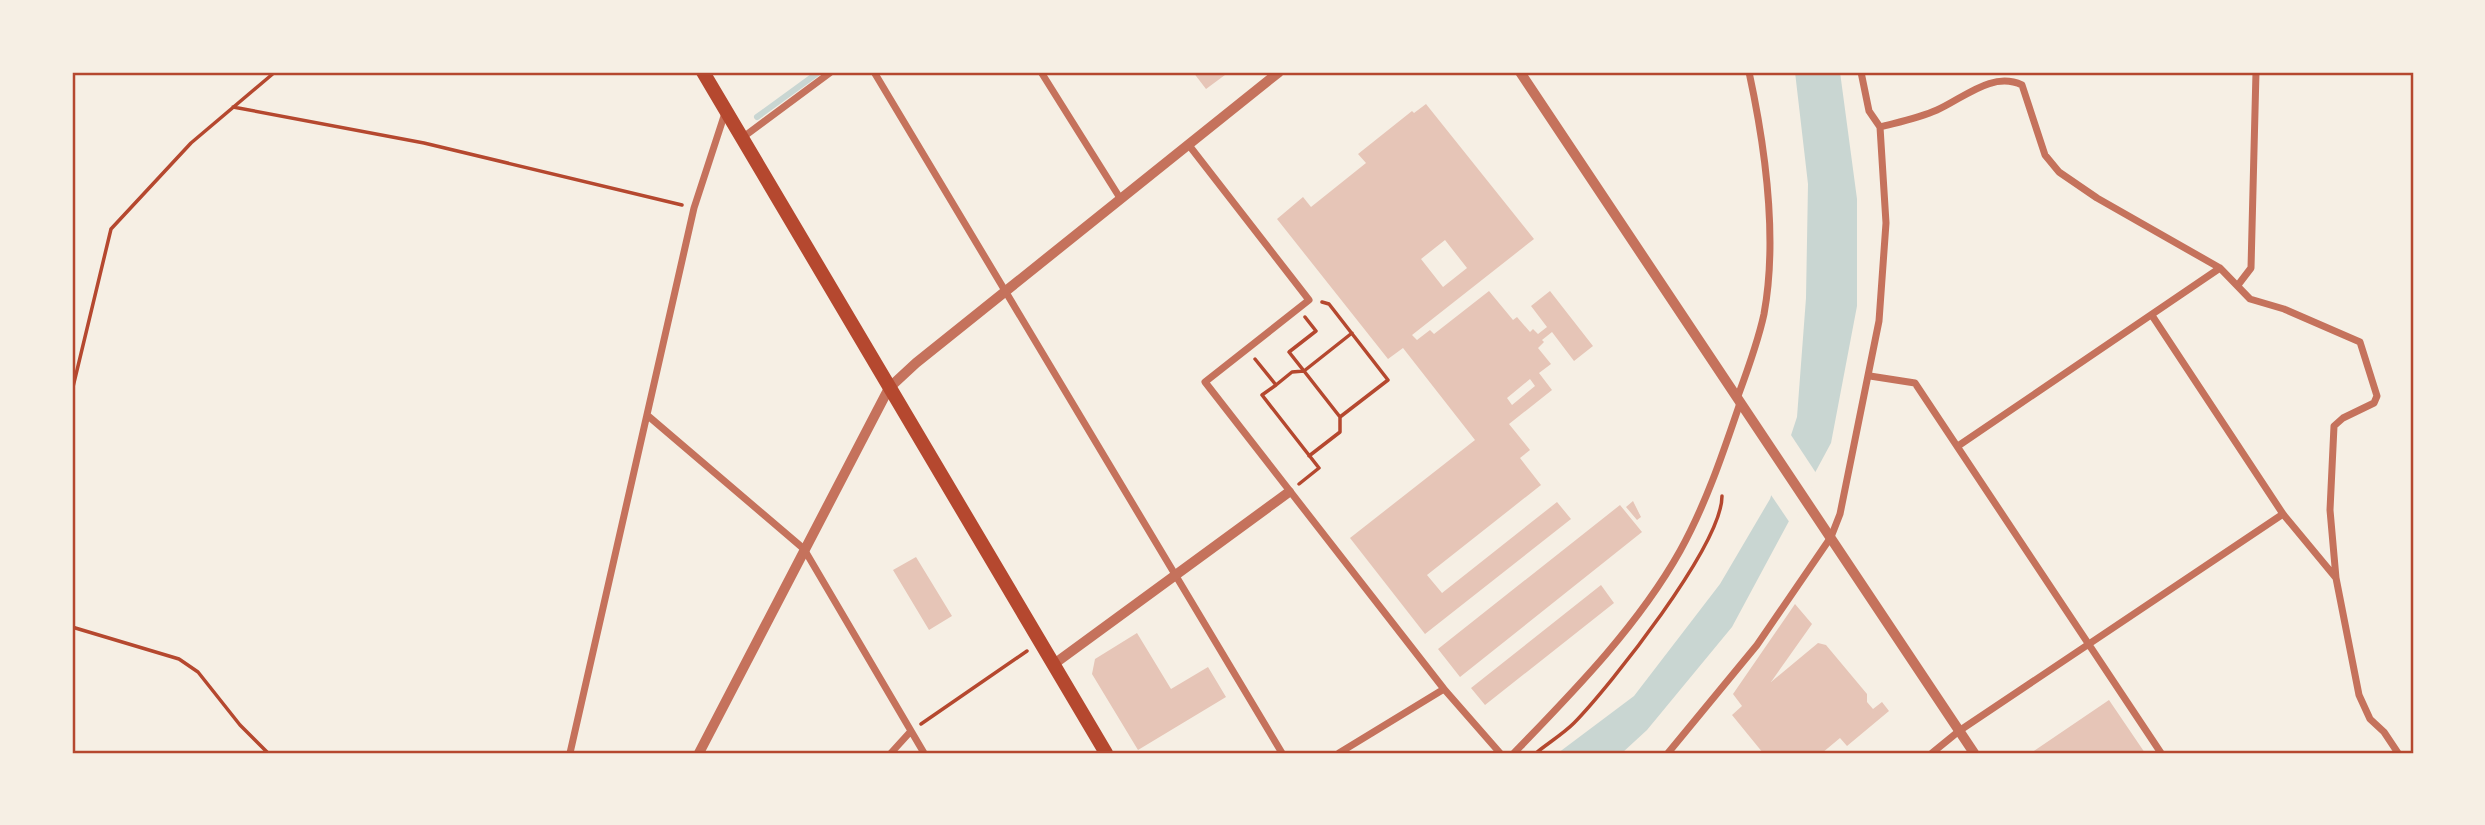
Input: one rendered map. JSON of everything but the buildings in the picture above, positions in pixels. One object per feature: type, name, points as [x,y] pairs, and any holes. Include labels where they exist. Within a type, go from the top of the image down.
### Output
[{"type":"main road","points":[[703,72],[1106,753]]},
{"type":"street","points":[[741,138],[831,72]]},
{"type":"street","points":[[874,72],[1282,753]]},
{"type":"street","points":[[1041,72],[1120,198]]},
{"type":"street","points":[[699,753],[890,387],[1005,290],[1279,72]]},
{"type":"street","points":[[1520,72],[1974,753]]},
{"type":"street","points":[[1514,753],[1631,622],[1680,552],[1717,473],[1764,313],[1769,270],[1767,195],[1760,123],[1749,72]]},
{"type":"street","points":[[1668,753],[1757,645],[1831,537],[1849,484],[1880,321],[1886,223],[1880,127],[1869,111],[1861,72]]},
{"type":"street","points":[[2238,285],[2251,268],[2256,72]]},
{"type":"street","points":[[1880,127],[1937,110],[1988,83],[2010,80],[2022,85],[2045,155],[2059,172],[2097,198],[2220,268],[2250,299],[2284,309],[2360,342],[2377,396],[2374,403],[2343,418],[2334,426],[2330,510],[2336,578],[2360,695],[2370,719],[2384,732],[2398,753]]},
{"type":"street","points":[[570,753],[694,208],[725,113]]},
{"type":"street","points":[[1188,144],[1309,300],[1205,382],[1444,689],[1500,753]]},
{"type":"street","points":[[1958,446],[2153,317],[2220,268]]},
{"type":"street","points":[[2153,317],[2283,514],[2336,578]]},
{"type":"street","points":[[1870,376],[1915,383],[2161,753]]},
{"type":"street","points":[[647,415],[804,549],[924,753]]},
{"type":"street","points":[[1054,664],[1289,492]]},
{"type":"street","points":[[1932,753],[1959,731],[2088,643],[2283,514]]},
{"type":"street","points":[[1339,753],[1444,689]]},
{"type":"street","points":[[891,753],[911,731]]},
{"type":"path","points":[[72,391],[111,229],[191,144],[275,72]]},
{"type":"path","points":[[233,107],[424,143],[694,208]]},
{"type":"path","points":[[1329,304],[1388,380],[1340,417]]},
{"type":"path","points":[[1298,308],[1316,331],[1289,352],[1340,417],[1340,432],[1309,456]]},
{"type":"path","points":[[1289,492],[1319,468],[1262,395],[1292,372],[1304,370],[1352,333]]},
{"type":"path","points":[[1247,349],[1276,385]]},
{"type":"path","points":[[72,627],[179,659],[198,672],[240,725],[268,753]]},
{"type":"path","points":[[911,731],[1040,642]]},
{"type":"shaded area","points":[[1795,72],[1840,72],[1857,199],[1857,306],[1831,443],[1732,627],[1647,730],[1622,753],[1558,753],[1634,696],[1720,584],[1770,499],[1797,417],[1806,298],[1808,184]]},
{"type":"pier","points":[[1789,432],[1818,476],[1792,526],[1769,492]]},
{"type":"waterway","points":[[757,117],[819,72]]}]
